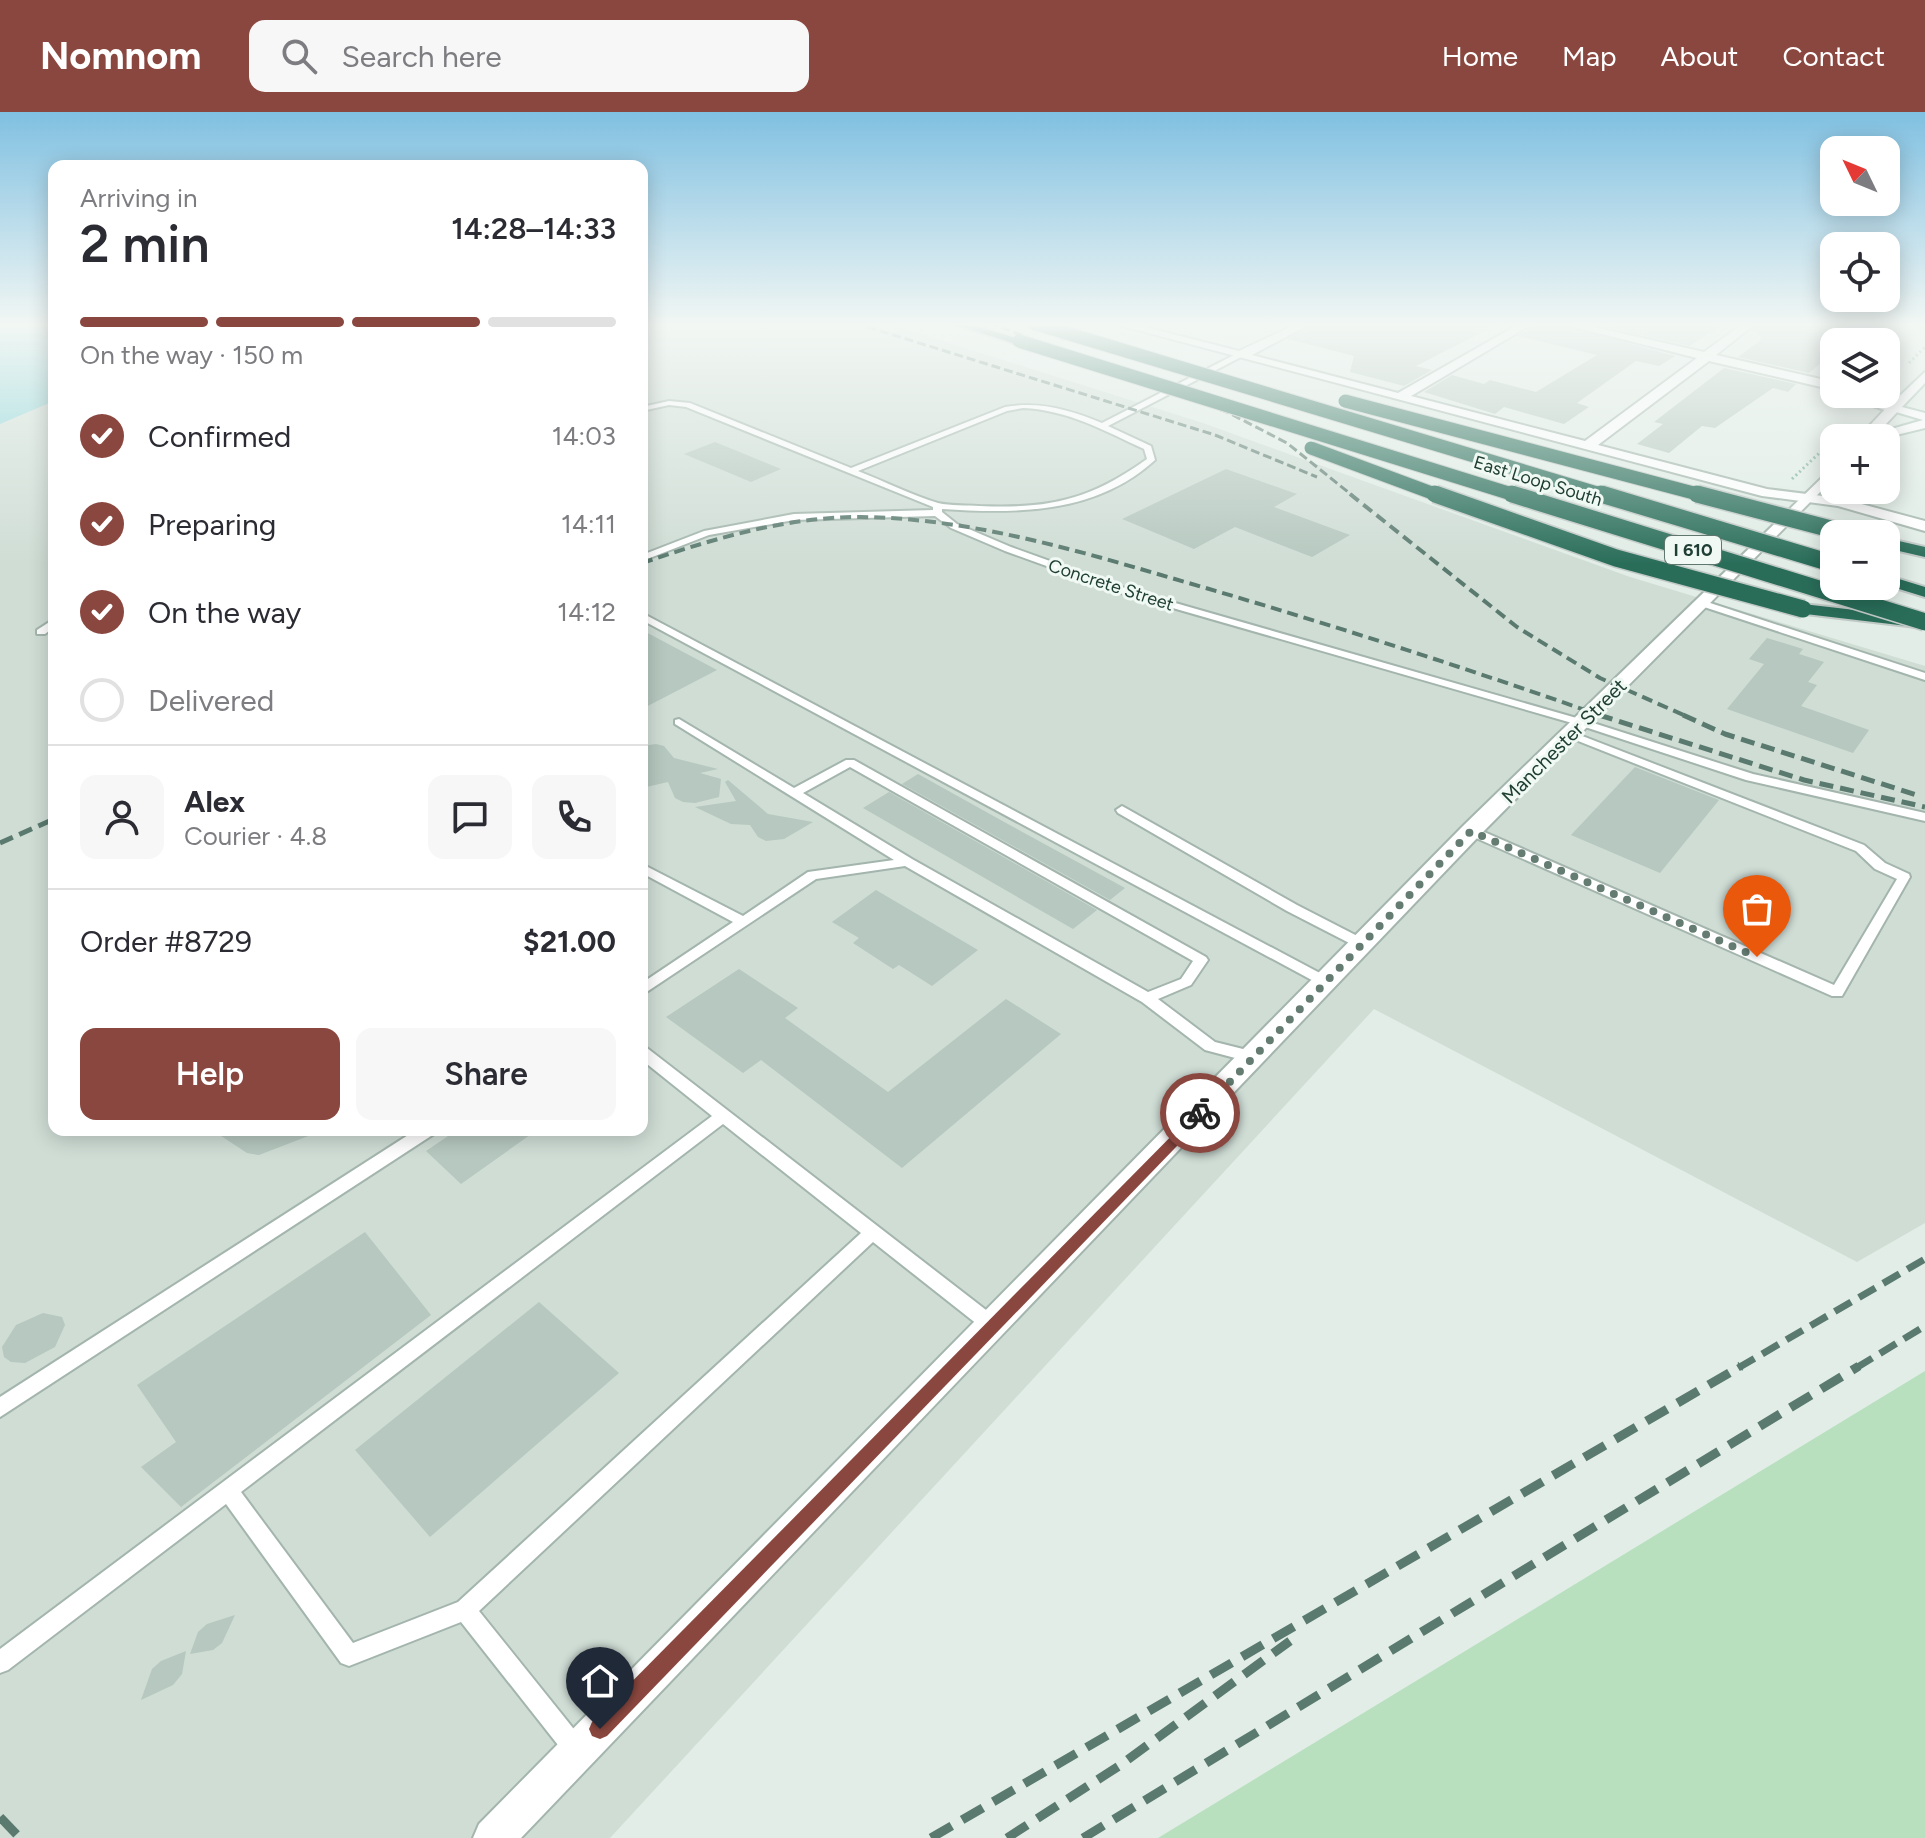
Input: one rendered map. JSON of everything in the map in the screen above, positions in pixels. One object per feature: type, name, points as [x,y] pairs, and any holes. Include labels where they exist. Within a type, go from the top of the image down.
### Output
[{"type":"highway","points":[[1191,404],[1646,569],[1732,594],[1803,609],[1925,622]]},
{"type":"highway","name":"East Loop South","points":[[1221,404],[1925,622]]},
{"type":"highway","name":"East Loop South","points":[[1301,404],[1820,560]]},
{"type":"highway","points":[[1350,404],[1820,526]]},
{"type":"highway","points":[[1900,546],[1925,552]]},
{"type":"highway","points":[[1900,584],[1925,592]]},
{"type":"street","points":[[1419,404],[1767,493],[1839,502],[1925,526]]},
{"type":"street","points":[[1586,447],[1643,404]]},
{"type":"street","points":[[1900,406],[1925,409]]},
{"type":"street","points":[[1879,424],[1894,408]]},
{"type":"street","points":[[1900,408],[1925,417]]},
{"type":"street","points":[[1900,430],[1925,424]]},
{"type":"street","name":"Manchester Street","points":[[493,1838],[1471,831],[1578,729],[1820,485]]},
{"type":"lane","points":[[674,404],[687,405],[937,509]]},
{"type":"lane","points":[[1101,427],[1147,404]]},
{"type":"lane","points":[[648,556],[707,533],[794,517],[937,509],[1051,509],[1095,494],[1134,474],[1151,460],[1148,448],[1101,427],[1039,405],[1018,405],[850,471]]},
{"type":"lane","name":"Concrete Street","points":[[937,509],[954,526],[1064,572],[1578,729]]},
{"type":"lane","points":[[1701,603],[1925,677]]},
{"type":"lane","points":[[648,619],[1326,982]]},
{"type":"lane","points":[[41,632],[48,627]]},
{"type":"lane","points":[[679,722],[907,862],[1147,998],[1210,1046],[1254,1057]]},
{"type":"lane","points":[[1578,729],[1750,777],[1925,817]]},
{"type":"lane","points":[[1471,831],[1837,992],[1904,877],[1880,866],[1860,848],[1578,729]]},
{"type":"lane","points":[[795,792],[850,762],[1201,960],[1186,982],[1147,998]]},
{"type":"lane","points":[[1122,810],[1292,908],[1362,944]]},
{"type":"lane","points":[[648,986],[813,875],[907,862]]},
{"type":"lane","points":[[648,871],[743,922]]},
{"type":"lane","points":[[648,1057],[993,1326]]},
{"type":"lane","points":[[0,1662],[723,1116]]},
{"type":"lane","points":[[0,1408],[419,1136]]},
{"type":"lane","points":[[227,1489],[349,1655],[465,1610],[873,1232]]},
{"type":"lane","points":[[465,1610],[578,1751]]},
{"type":"path","points":[[1783,488],[1820,452]]},
{"type":"shaded area","points":[[35,404],[48,404],[48,1136],[648,1136],[648,404],[1141,404],[1630,577],[1925,666],[1925,1223],[1857,1262],[1374,1009],[610,1838],[0,1838],[0,419]]},
{"type":"green space","points":[[1925,1371],[1925,1838],[1158,1838]]},
{"type":"water","points":[[0,404],[48,404],[48,404],[0,424]]},
{"type":"building","points":[[1461,404],[1579,404],[1589,407],[1564,424],[1504,407],[1495,414]]},
{"type":"building","points":[[1678,404],[1750,404],[1715,428],[1702,426],[1669,453],[1637,444],[1663,424],[1654,422]]},
{"type":"building","points":[[715,442],[781,469],[751,482],[684,454]]},
{"type":"building","points":[[1226,469],[1297,494],[1274,507],[1350,535],[1312,557],[1235,527],[1194,549],[1122,519]]},
{"type":"building","points":[[648,633],[717,670],[648,706]]},
{"type":"building","points":[[1767,638],[1803,649],[1799,654],[1824,662],[1808,682],[1817,685],[1801,706],[1869,730],[1853,753],[1727,709],[1764,664],[1749,659]]},
{"type":"building","points":[[648,745],[664,746],[674,758],[718,769],[700,773],[721,779],[719,797],[695,803],[683,802],[675,798],[668,782],[648,787]]},
{"type":"building","points":[[1635,767],[1719,800],[1660,873],[1571,835]]},
{"type":"building","points":[[918,774],[1125,888],[1110,900],[902,784]]},
{"type":"building","points":[[728,780],[768,814],[813,822],[784,839],[766,841],[758,837],[750,825],[731,824],[695,807],[736,801],[725,782]]},
{"type":"building","points":[[889,792],[1097,910],[1073,929],[863,808]]},
{"type":"building","points":[[876,890],[978,950],[932,986],[899,965],[893,969],[853,943],[859,938],[832,922]]},
{"type":"building","points":[[739,969],[798,1008],[785,1018],[888,1092],[1006,999],[1061,1034],[902,1168],[761,1060],[743,1073],[666,1017]]},
{"type":"building","points":[[221,1136],[308,1136],[259,1155],[247,1153]]},
{"type":"building","points":[[448,1136],[529,1136],[461,1184],[426,1151]]},
{"type":"building","points":[[365,1232],[431,1315],[181,1507],[141,1467],[176,1442],[137,1385]]},
{"type":"building","points":[[539,1302],[619,1373],[430,1537],[355,1450]]},
{"type":"building","points":[[43,1313],[62,1317],[65,1325],[55,1347],[25,1363],[11,1362],[4,1357],[2,1347],[16,1325]]},
{"type":"building","points":[[235,1615],[222,1643],[213,1650],[190,1654],[198,1632],[207,1624]]},
{"type":"building","points":[[186,1651],[182,1674],[173,1685],[141,1700],[152,1669],[161,1661]]},
{"type":"railway","points":[[1114,404],[1215,435],[1317,477]]},
{"type":"railway","points":[[1204,404],[1287,443],[1353,496]]},
{"type":"railway","points":[[1350,494],[1517,627],[1600,678],[1688,717]]},
{"type":"railway","points":[[648,561],[722,538],[804,521],[860,517],[943,523],[1024,538],[1185,582],[1396,646],[1602,716]]},
{"type":"railway","points":[[1683,715],[1725,734],[1920,796]]},
{"type":"railway","points":[[1602,716],[1804,780],[1925,807]]},
{"type":"railway","points":[[0,843],[48,822]]},
{"type":"railway","points":[[1738,1368],[1925,1259]]},
{"type":"railway","points":[[1856,1368],[1925,1326]]},
{"type":"railway","points":[[931,1838],[1741,1366]]},
{"type":"railway","points":[[1083,1838],[1859,1366]]},
{"type":"railway","points":[[1007,1838],[1119,1766],[1290,1641]]},
{"type":"railway","points":[[0,1817],[20,1838]]},
{"type":"way so far","points":[[1200,1113],[1471,831],[1757,957]]},
{"type":"route","points":[[600,1729],[1200,1113]]}]
